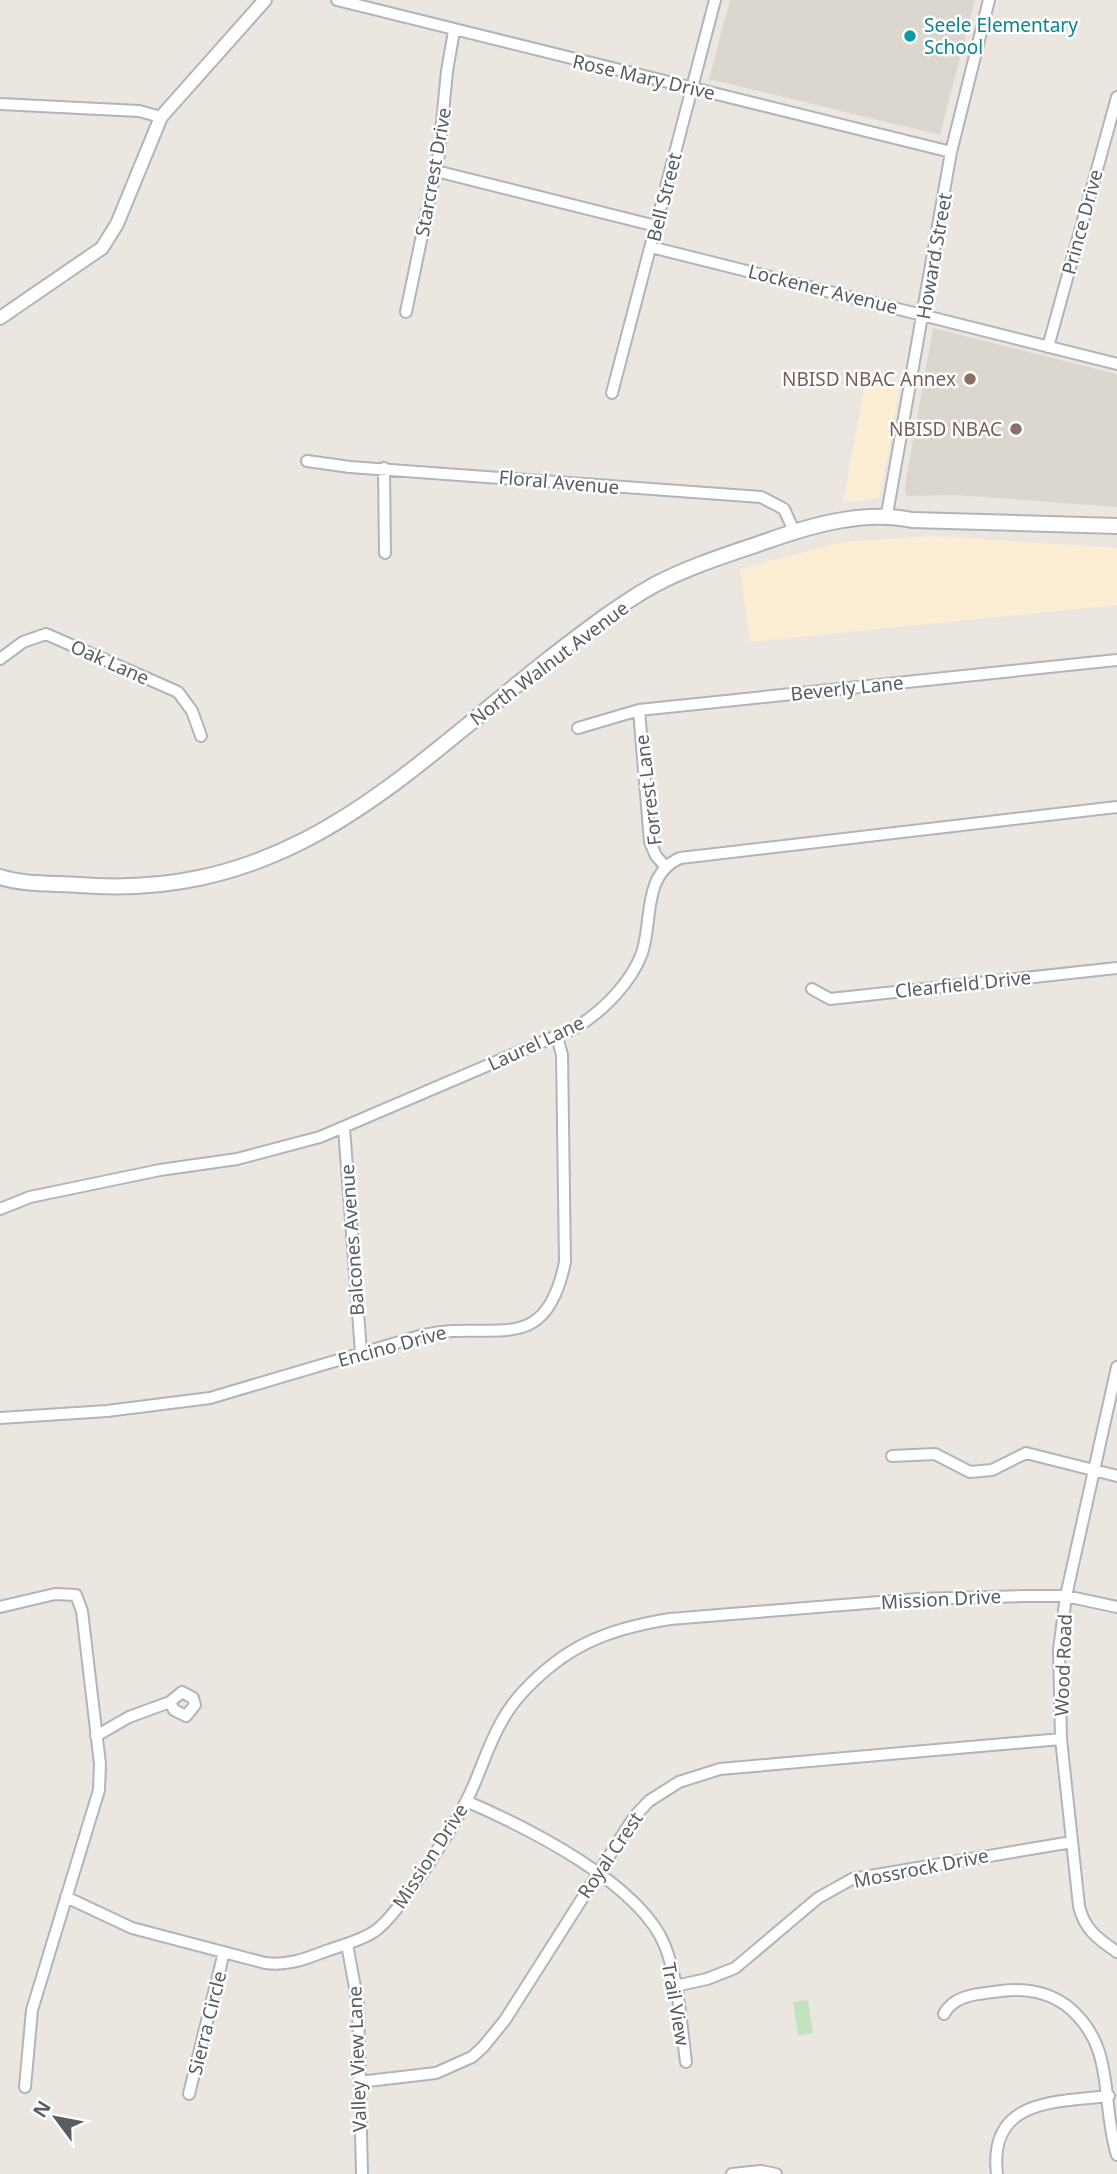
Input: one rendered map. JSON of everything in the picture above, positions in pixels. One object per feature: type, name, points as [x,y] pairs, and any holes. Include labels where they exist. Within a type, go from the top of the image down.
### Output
[{"type":"main road","name":"North Walnut Avenue","points":[[3,879],[111,886],[178,881],[228,871],[302,843],[332,828],[387,790],[543,664],[631,600],[681,572],[794,531],[887,514],[912,520],[1117,526]]},
{"type":"street","points":[[0,318],[91,259],[105,244],[161,117],[265,0]]},
{"type":"street","name":"Rose Mary Drive","points":[[337,0],[951,152]]},
{"type":"street","name":"Bell Street","points":[[612,393],[715,0]]},
{"type":"street","name":"Howard Street","points":[[887,514],[951,152],[989,0]]},
{"type":"street","name":"Starcrest Drive","points":[[406,312],[436,171],[454,31]]},
{"type":"street","name":"Prince Drive","points":[[1048,347],[1117,97]]},
{"type":"street","points":[[0,104],[139,111],[161,117]]},
{"type":"street","points":[[436,171],[656,226]]},
{"type":"street","name":"Lockener Avenue","points":[[651,247],[924,313],[1117,364]]},
{"type":"street","name":"Floral Avenue","points":[[307,461],[761,497],[784,509],[794,531]]},
{"type":"street","points":[[384,468],[385,553]]},
{"type":"street","name":"Oak Lane","points":[[0,659],[23,642],[46,634],[178,692],[192,711],[201,736]]},
{"type":"street","name":"Beverly Lane","points":[[579,728],[639,710],[1117,660]]},
{"type":"street","name":"Forrest Lane","points":[[639,710],[650,842],[656,856],[666,867]]},
{"type":"street","points":[[666,867],[693,856],[1117,807]]},
{"type":"street","name":"Laurel Lane","points":[[0,1209],[30,1196],[160,1170],[237,1159],[344,1128],[557,1036],[595,1014],[634,970],[646,938],[653,888],[666,867]]},
{"type":"street","name":"Clearfield Drive","points":[[811,989],[830,999],[1117,968]]},
{"type":"street","name":"Encino Drive","points":[[0,1418],[189,1402],[283,1379],[361,1352],[446,1330],[511,1332],[533,1322],[550,1305],[560,1286],[565,1262],[563,1068],[557,1036]]},
{"type":"street","name":"Balcones Avenue","points":[[344,1128],[361,1352]]},
{"type":"street","name":"Wood Road","points":[[1117,1367],[1066,1595],[1059,1650],[1061,1739],[1079,1906],[1083,1922],[1098,1939],[1117,1952]]},
{"type":"street","points":[[892,1455],[935,1454],[970,1472],[992,1470],[1026,1453],[1117,1476]]},
{"type":"street","points":[[0,1607],[55,1594],[76,1595],[82,1611],[96,1736],[99,1790],[32,2010],[25,2087]]},
{"type":"street","name":"Mission Drive","points":[[66,1898],[132,1928],[225,1952],[279,1964],[305,1959],[374,1932],[390,1918],[466,1801],[498,1727],[521,1694],[574,1649],[617,1629],[670,1619],[917,1599],[1066,1595],[1117,1607]]},
{"type":"street","points":[[96,1736],[129,1717],[170,1702]]},
{"type":"street","name":"Royal Crest","points":[[359,2082],[436,2073],[472,2057],[483,2047],[512,2011],[621,1835],[649,1801],[679,1782],[706,1772],[1061,1739]]},
{"type":"street","name":"Trail View","points":[[466,1801],[529,1828],[629,1895],[654,1925],[667,1952],[686,2062]]},
{"type":"street","name":"Mossrock Drive","points":[[675,1986],[707,1979],[734,1968],[818,1898],[852,1880],[889,1871],[1072,1842]]},
{"type":"street","name":"Valley View Lane","points":[[347,1944],[358,2004],[362,2174]]},
{"type":"street","name":"Sierra Circle","points":[[189,2094],[225,1952]]},
{"type":"street","points":[[944,2014],[949,2004],[958,1999],[1022,1990],[1051,1996],[1078,2014],[1099,2043],[1117,2155]]},
{"type":"street","points":[[997,2174],[996,2145],[1001,2133],[1019,2113],[1041,2104],[1109,2096]]},
{"type":"street","points":[[732,2174],[761,2171],[776,2174]]},
{"type":"shaded area","points":[[730,0],[975,0],[940,135],[709,79]]},
{"type":"shaded area","name":"NBISD NBAC","points":[[933,328],[1117,374],[1117,507],[956,495],[906,496],[905,485]]},
{"type":"shaded area","points":[[866,377],[900,384],[891,440],[879,498],[843,503]]},
{"type":"shaded area","points":[[933,536],[1117,548],[1117,605],[750,642],[740,569],[842,542]]},
{"type":"green space","points":[[808,2000],[813,2033],[798,2036],[793,2002]]},
{"type":"place","name":"Seele Elementary School","points":[[910,36]]},
{"type":"place","name":"NBISD NBAC Annex","points":[[970,379]]},
{"type":"place","name":"NBISD NBAC","points":[[1016,429]]}]
